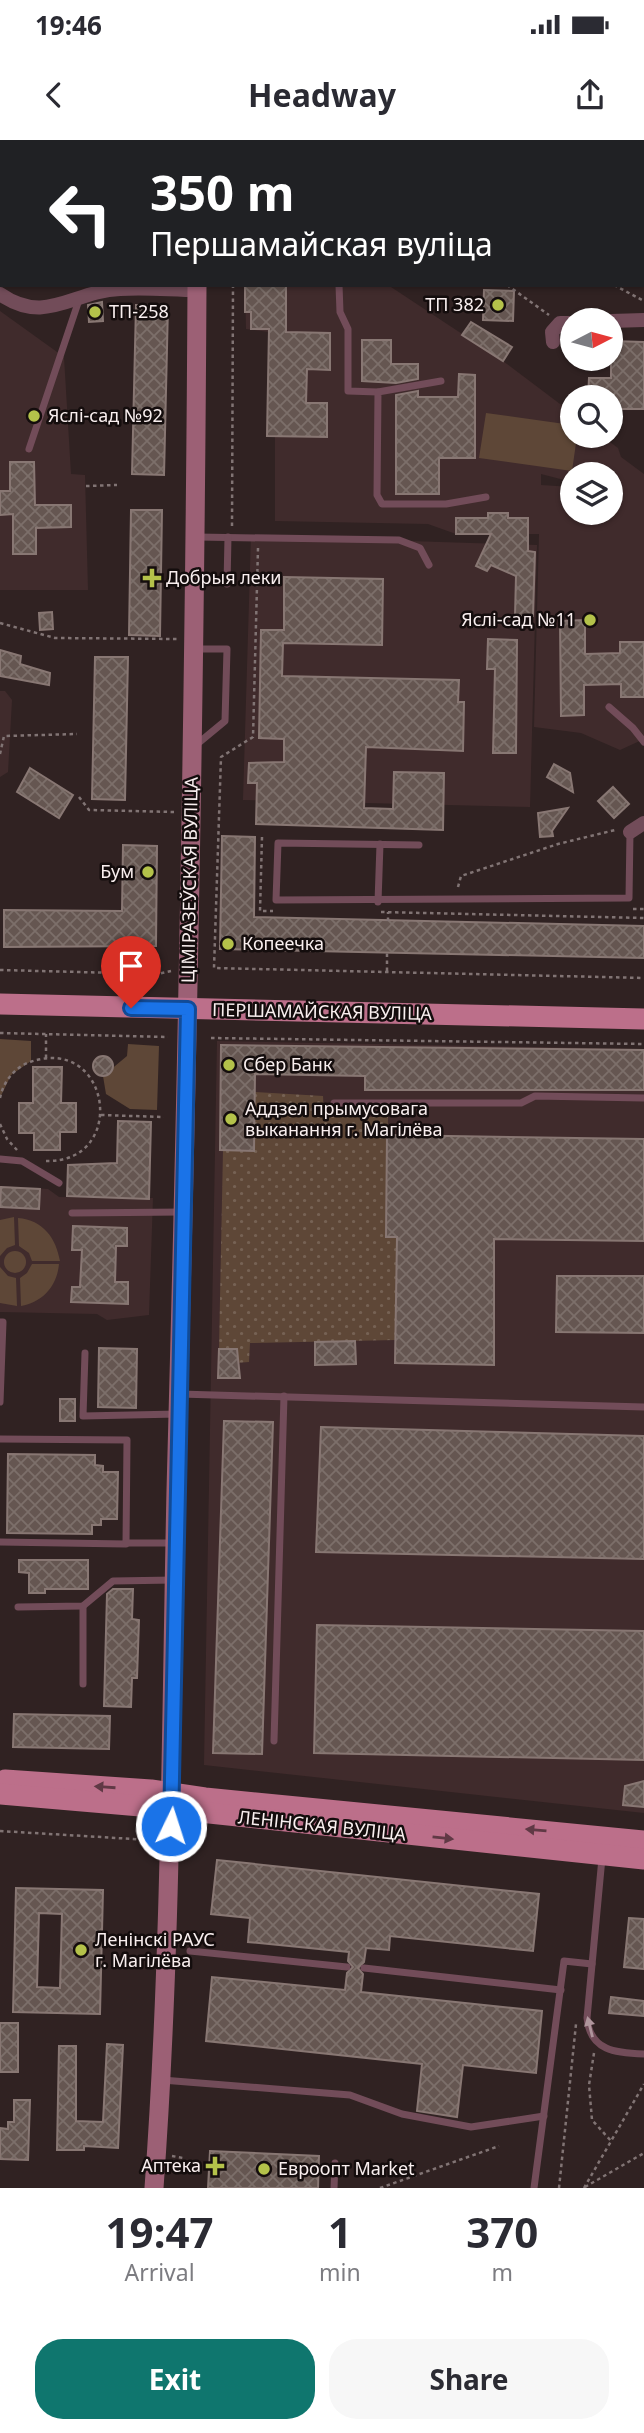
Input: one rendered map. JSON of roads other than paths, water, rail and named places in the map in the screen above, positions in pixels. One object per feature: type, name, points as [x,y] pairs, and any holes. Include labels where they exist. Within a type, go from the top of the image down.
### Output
[{"type":"main road","name":"ЦІМІРАЗЕЎСКАЯ ВУЛІЦА","points":[[154,2188],[172,1801],[174,1580],[192,747],[187,644],[196,537],[197,288]]},
{"type":"main road","name":"ПЕРШАМАЙСКАЯ ВУЛІЦА","points":[[0,1004],[644,1019]]},
{"type":"main road","name":"ЛЕНІНСКАЯ ВУЛІЦА","points":[[0,1780],[172,1801],[603,1845],[644,1841]]},
{"type":"main road","name":"ЛЕНІНСКАЯ ВУЛІЦА","points":[[0,1794],[172,1801]]},
{"type":"main road","name":"ЛЕНІНСКАЯ ВУЛІЦА","points":[[603,1845],[644,1859]]},
{"type":"street","points":[[0,294],[12,302],[33,309],[55,307],[80,297],[118,289],[197,288]]},
{"type":"street","points":[[623,321],[644,320]]},
{"type":"street","points":[[552,342],[552,332],[560,327]]},
{"type":"lane","points":[[339,287],[340,312],[348,329],[348,391],[378,391],[441,382]]},
{"type":"lane","points":[[29,449],[80,297]]},
{"type":"lane","points":[[378,391],[377,495],[382,504],[446,504],[486,497]]},
{"type":"lane","points":[[196,537],[399,540],[420,548],[429,565]]},
{"type":"lane","points":[[227,584],[228,537]]},
{"type":"lane","points":[[187,644],[227,649],[225,721],[192,747]]},
{"type":"lane","points":[[608,707],[634,728],[644,742]]},
{"type":"lane","points":[[419,845],[278,843],[276,900],[378,902],[629,898],[638,827]]},
{"type":"lane","points":[[378,902],[380,844]]},
{"type":"lane","points":[[334,1103],[521,1103],[535,1097],[644,1098]]},
{"type":"lane","points":[[0,1159],[22,1161],[59,1183]]},
{"type":"lane","points":[[72,1213],[183,1212]]},
{"type":"lane","points":[[0,1322],[3,1322],[0,1402]]},
{"type":"lane","points":[[85,1353],[83,1416],[178,1414]]},
{"type":"lane","points":[[179,1394],[644,1407]]},
{"type":"lane","points":[[274,1741],[284,1396]]},
{"type":"lane","points":[[0,1439],[127,1440],[126,1543]]},
{"type":"lane","points":[[0,1542],[175,1543]]},
{"type":"lane","points":[[18,1607],[83,1606],[113,1581],[174,1580]]},
{"type":"lane","points":[[83,1606],[83,1684]]},
{"type":"lane","points":[[603,1845],[587,2018],[588,2032],[595,2042],[606,2049],[644,2054]]},
{"type":"lane","points":[[190,1951],[347,1967]]},
{"type":"lane","points":[[534,2188],[564,1961],[592,1964]]},
{"type":"lane","points":[[364,1968],[561,1990]]},
{"type":"lane","points":[[160,2080],[350,2095],[402,2115],[471,2127],[544,2116]]},
{"type":"lane","points":[[334,2188],[335,2163]]},
{"type":"place","name":"ТП 382","points":[[498,305]]},
{"type":"place","name":"ТП-258","points":[[95,312]]},
{"type":"place","name":"Яслі-сад №92","points":[[34,416]]},
{"type":"place","name":"Добрыя леки","points":[[152,578]]},
{"type":"place","name":"Яслі-сад №11","points":[[590,620]]},
{"type":"place","name":"Бум","points":[[148,872]]},
{"type":"place","name":"Копеечка","points":[[228,944]]},
{"type":"place","name":"Сбер Банк","points":[[229,1065]]},
{"type":"place","name":"Аддзел прымусовага выканання г. Магілёва","points":[[231,1119]]},
{"type":"place","name":"Ленінскі РАУС г. Магілёва","points":[[81,1950]]},
{"type":"place","name":"Аптека","points":[[215,2166]]},
{"type":"place","name":"Евроопт Market","points":[[264,2169]]}]
